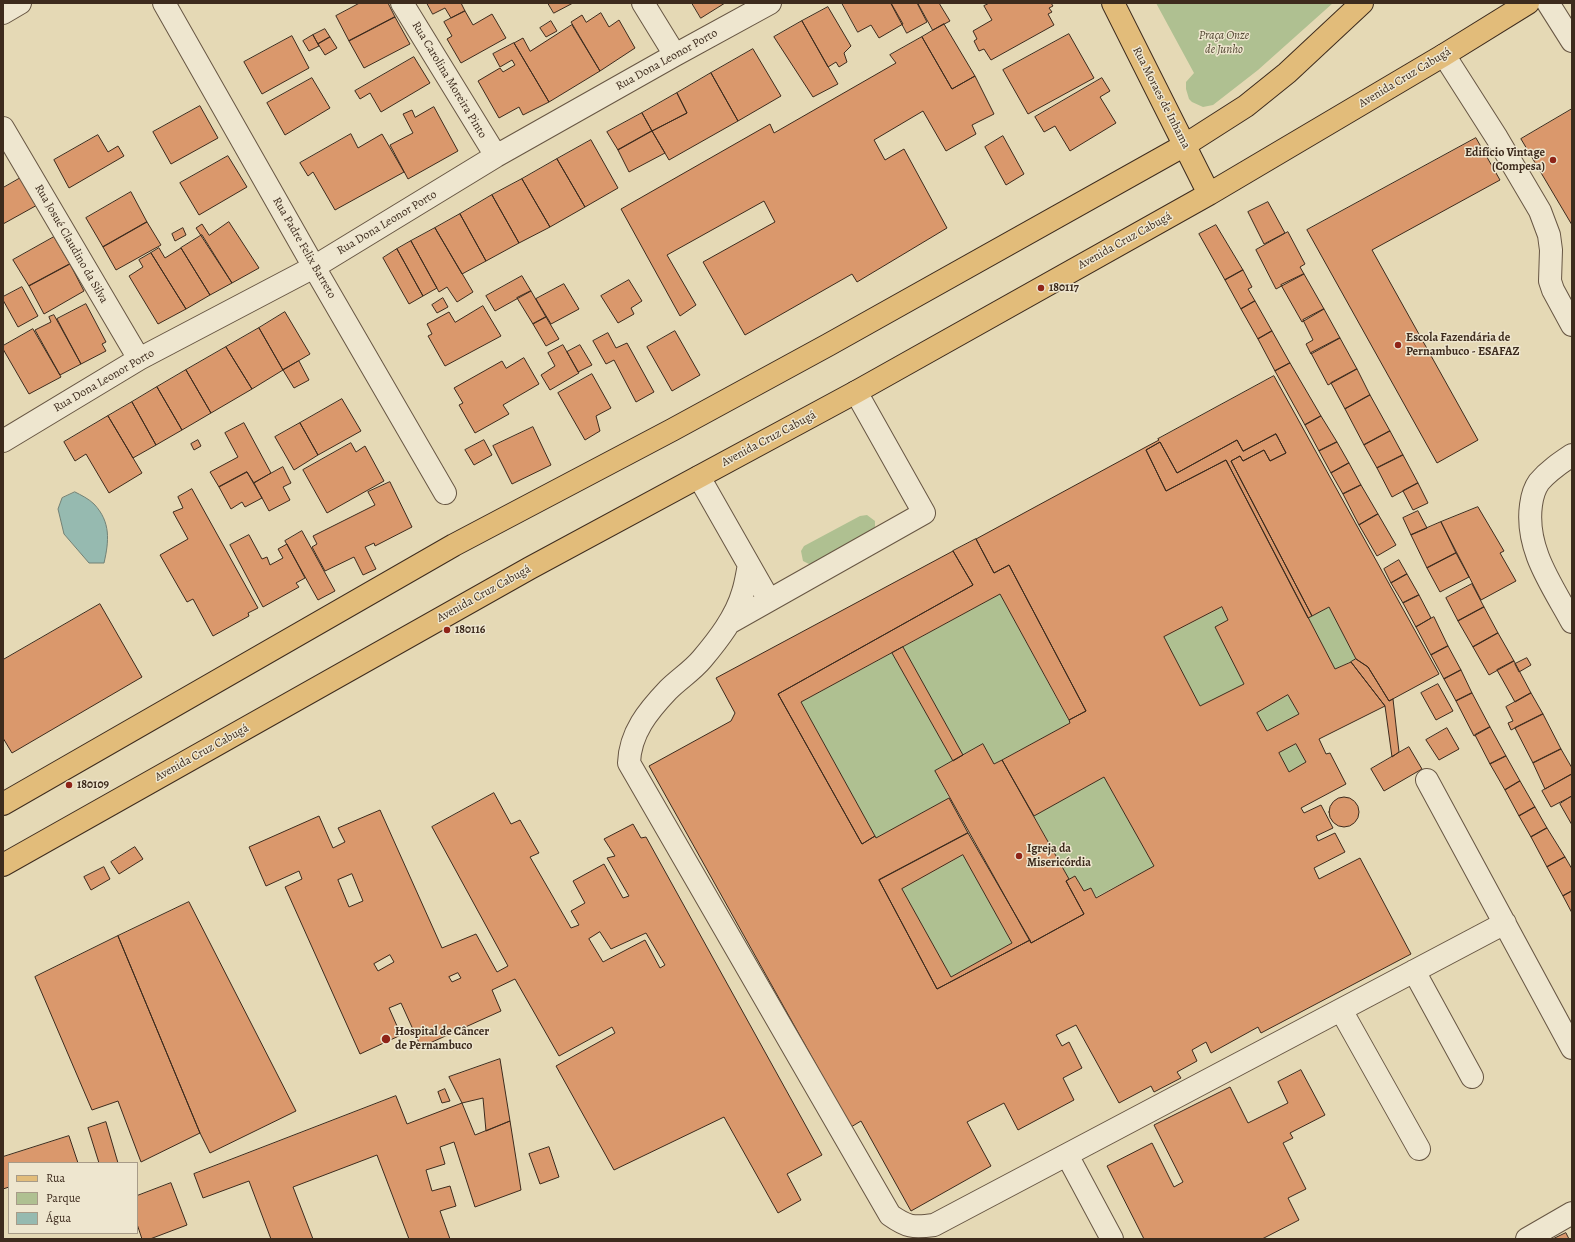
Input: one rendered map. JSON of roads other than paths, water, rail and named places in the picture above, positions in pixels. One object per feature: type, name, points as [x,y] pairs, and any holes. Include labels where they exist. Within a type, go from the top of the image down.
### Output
[{"type":"main road","name":"Rua Moraes de Inhama","points":[[1113,3],[1209,194]]},
{"type":"main road","points":[[3,804],[454,545],[672,430],[828,345],[1185,145],[1246,106],[1287,73],[1362,3]]},
{"type":"main road","name":"Avenida Cruz Cabugá","points":[[3,865],[530,568],[856,392],[1209,194],[1444,55],[1528,3]]},
{"type":"street","points":[[3,13],[20,3]]},
{"type":"street","name":"Rua Padre Felix Barreto","points":[[164,3],[314,267],[445,493]]},
{"type":"street","name":"Rua Carolina Moreira Pinto","points":[[402,3],[496,156]]},
{"type":"street","points":[[643,3],[675,55]]},
{"type":"street","name":"Rua Dona Leonor Porto","points":[[3,441],[139,359],[314,267],[496,156],[770,3]]},
{"type":"street","points":[[1548,3],[1572,41]]},
{"type":"street","points":[[1444,55],[1497,138],[1540,211],[1549,235],[1551,285],[1572,326]]},
{"type":"street","name":"Rua Josué Claudino da Silva","points":[[3,128],[139,359]]},
{"type":"street","points":[[729,623],[924,513],[856,392]]},
{"type":"street","points":[[1572,455],[1553,468],[1539,483],[1532,495],[1529,516],[1530,532],[1539,562],[1572,622]]},
{"type":"street","points":[[699,477],[769,600]]},
{"type":"street","points":[[749,565],[743,593],[729,623],[701,661],[668,690],[646,716],[636,731],[629,750],[629,763],[890,1215],[907,1232],[917,1228],[934,1226],[1505,923]]},
{"type":"street","points":[[1427,780],[1572,1048]]},
{"type":"street","points":[[1414,971],[1472,1076]]},
{"type":"street","points":[[1341,1010],[1419,1149]]},
{"type":"street","points":[[1067,1155],[1112,1239]]},
{"type":"street","points":[[1527,1239],[1572,1213]]},
{"type":"water","points":[[75,492],[94,504],[100,511],[106,525],[108,539],[104,563],[89,563],[64,534],[58,509],[62,498]]},
{"type":"place","name":"Edifício Vintage (Compesa)","points":[[1553,160]]},
{"type":"place","name":"180117","points":[[1041,288]]},
{"type":"place","name":"Escola Fazendária de Pernambuco - ESAFAZ","points":[[1398,345]]},
{"type":"place","name":"180116","points":[[447,630]]},
{"type":"place","name":"180109","points":[[69,785]]},
{"type":"place","name":"Igreja da Misericórdia","points":[[1019,856]]},
{"type":"place","name":"Hospital de Câncer de Pernambuco","points":[[386,1039]]},
{"type":"park label","name":"Praça Onze de Junho","points":[[1224,43]]}]
